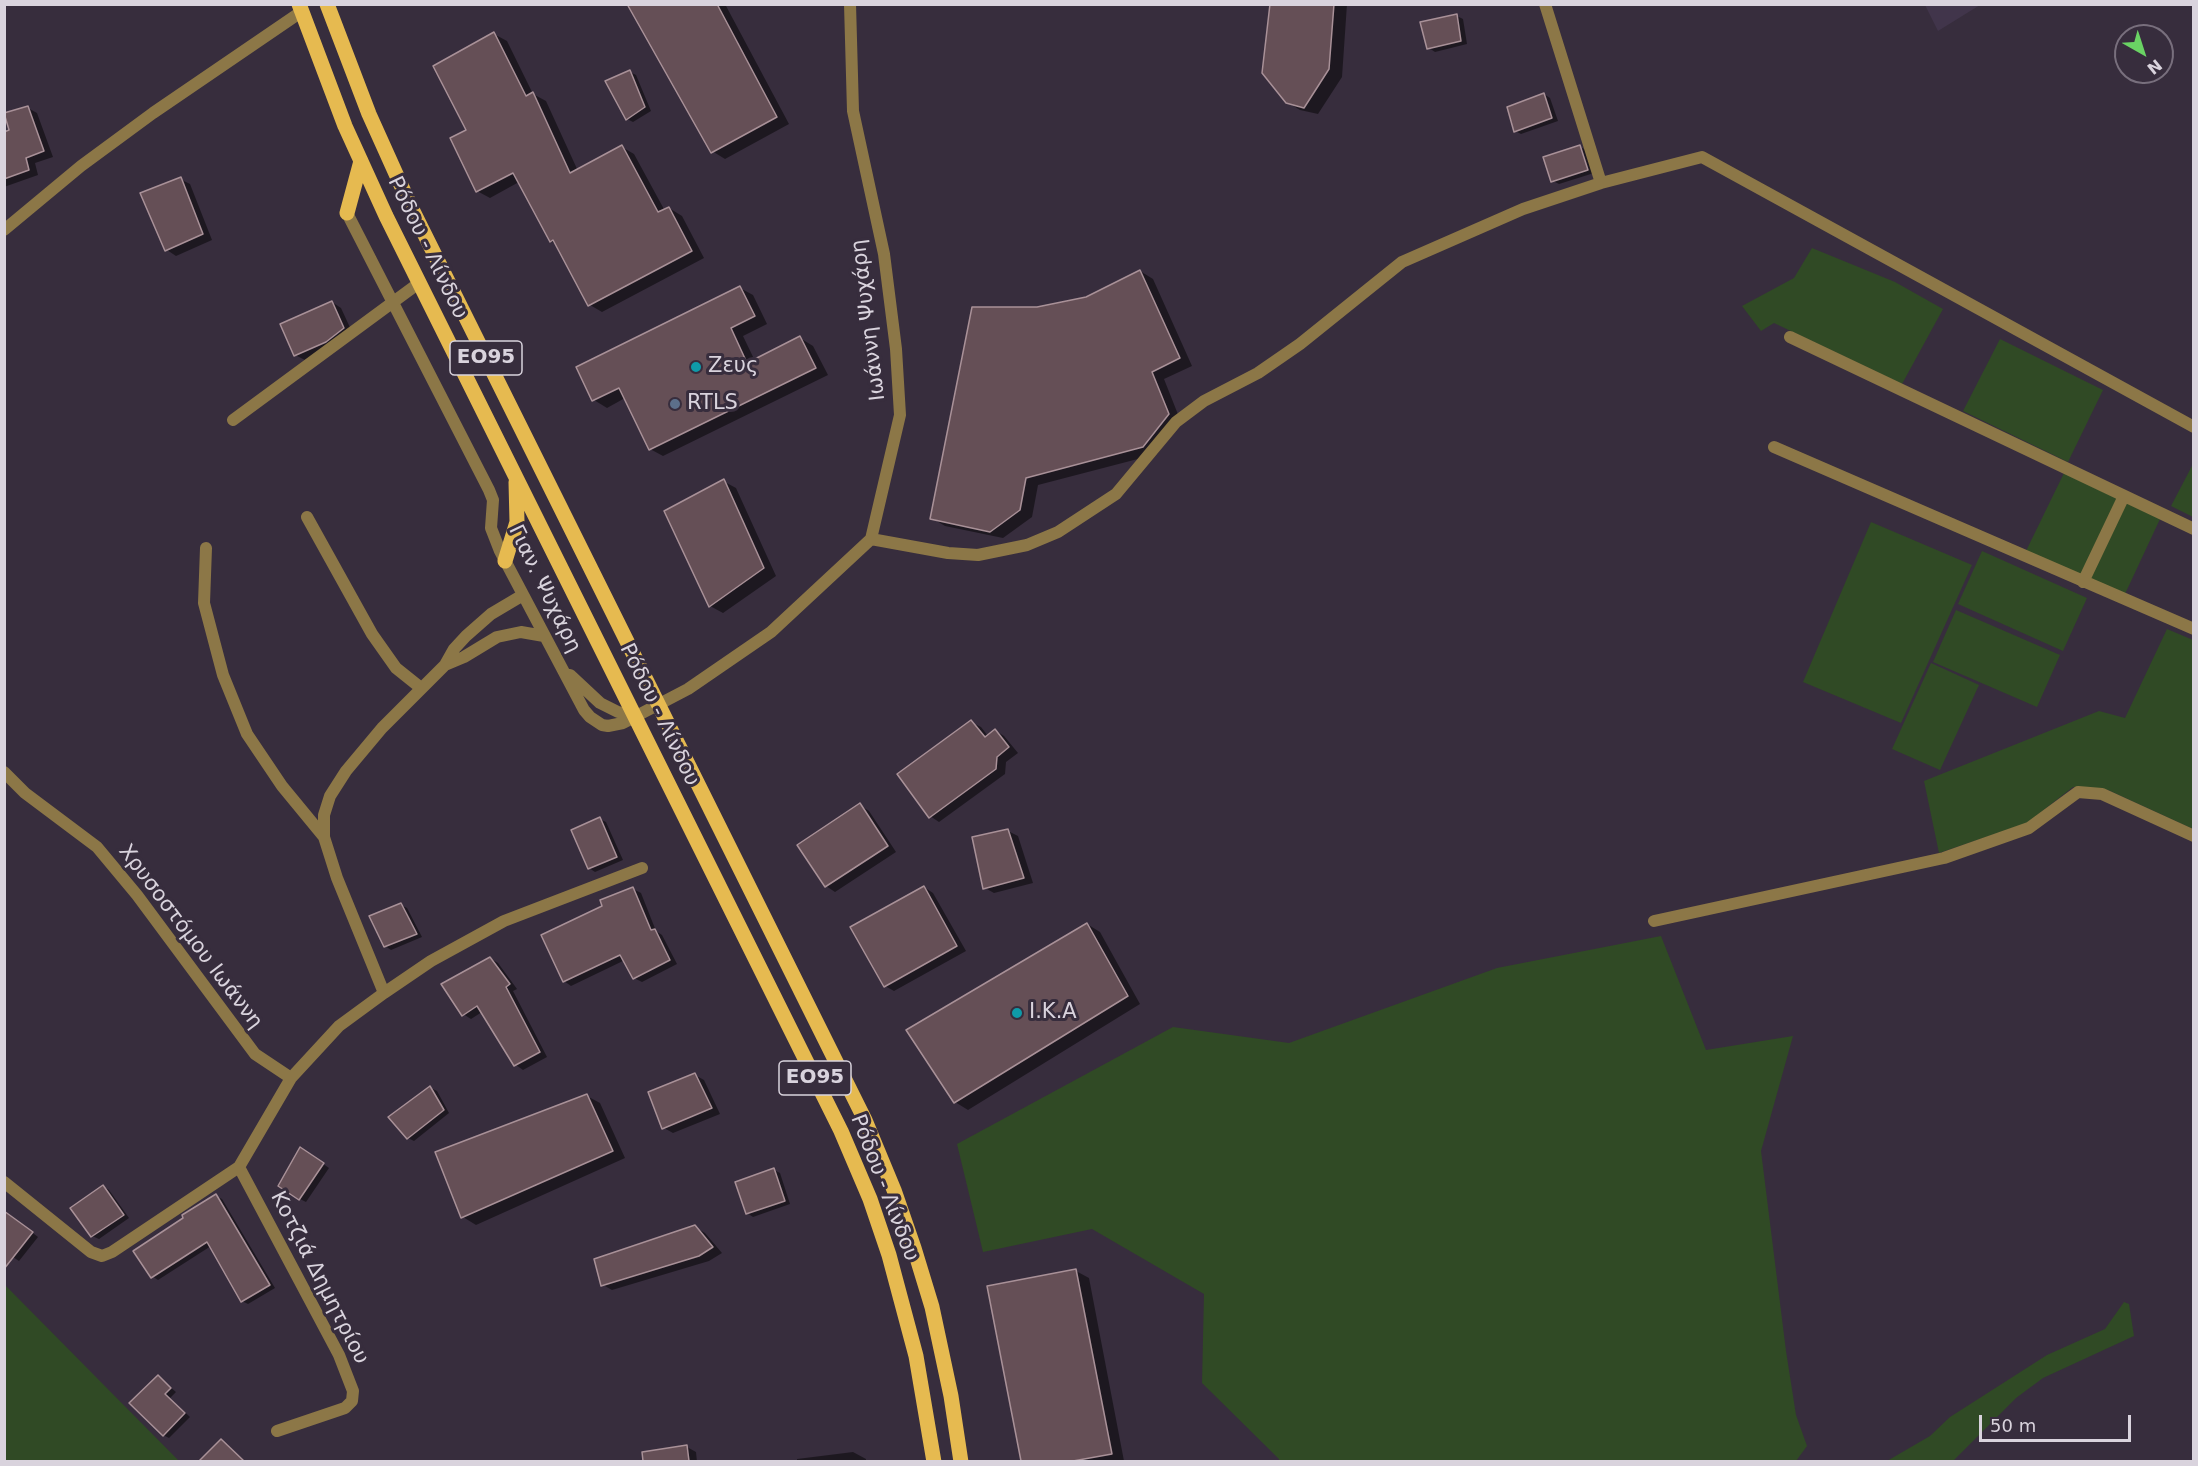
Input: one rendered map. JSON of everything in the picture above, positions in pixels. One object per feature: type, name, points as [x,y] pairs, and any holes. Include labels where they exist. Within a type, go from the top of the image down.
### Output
[{"type":"main road","name":"Ρόδου - Λίνδου","points":[[327,4],[369,114],[410,205],[865,1120],[894,1190],[932,1307],[951,1396],[961,1461]]},
{"type":"main road","name":"Ρόδου - Λίνδου","points":[[300,8],[345,126],[419,283],[841,1131],[870,1199],[890,1255],[909,1325],[934,1461]]},
{"type":"main road","points":[[346,213],[361,161]]},
{"type":"main road","points":[[505,561],[517,522],[515,473]]},
{"type":"street","name":"Ιωάννη Ψυχάρη","points":[[850,4],[853,111],[884,254],[896,350],[900,415],[871,539]]},
{"type":"street","points":[[1545,4],[1601,183]]},
{"type":"street","points":[[4,230],[81,166],[300,8]]},
{"type":"street","points":[[659,705],[696,685],[771,632],[871,539],[948,553],[978,555],[1027,545],[1058,532],[1116,494],[1176,422],[1204,401],[1258,373],[1300,344],[1402,262],[1523,209],[1601,183],[1702,157],[2193,427]]},
{"type":"street","name":"Γιαν. Ψυχάρη","points":[[346,213],[491,495],[491,528],[505,561],[584,710],[595,722],[608,726],[623,723],[659,705]]},
{"type":"street","points":[[233,420],[419,283]]},
{"type":"street","points":[[1790,337],[2193,529]]},
{"type":"street","points":[[1774,447],[2193,629]]},
{"type":"street","points":[[2083,582],[2124,496]]},
{"type":"street","points":[[307,517],[372,634],[396,668],[421,688]]},
{"type":"street","points":[[206,548],[204,603],[223,675],[247,734],[282,786],[324,837]]},
{"type":"street","points":[[384,993],[337,878],[324,837],[324,815],[330,796],[346,771],[382,728],[445,664],[454,649],[478,624],[523,595]]},
{"type":"street","points":[[445,664],[464,657],[497,637],[521,632],[544,636]]},
{"type":"street","points":[[556,659],[600,703],[618,712],[636,716]]},
{"type":"street","name":"Χρυσοστόμου Ιωάννη","points":[[4,772],[25,793],[97,847],[137,895],[255,1054],[291,1078]]},
{"type":"street","points":[[1654,921],[1944,858],[2029,828],[2078,792],[2102,794],[2193,836]]},
{"type":"street","points":[[4,1182],[91,1252],[102,1256],[112,1252],[239,1167],[291,1078],[339,1026],[384,993],[431,961],[504,921],[642,868]]},
{"type":"street","name":"Κοτζιά Δημητρίου","points":[[239,1167],[339,1355],[353,1391],[352,1401],[345,1408],[277,1431]]},
{"type":"shaded area","points":[[1925,5],[1980,5],[1938,31]]},
{"type":"green space","points":[[1812,248],[1895,282],[1943,309],[1902,384],[1774,323],[1761,331],[1742,306],[1794,278]]},
{"type":"green space","points":[[2000,339],[2103,390],[2068,462],[1963,411]]},
{"type":"green space","points":[[2193,464],[2193,517],[2171,506]]},
{"type":"green space","points":[[2064,473],[2160,519],[2125,594],[2026,551]]},
{"type":"green space","points":[[1871,522],[1972,565],[1901,723],[1803,682]]},
{"type":"green space","points":[[1982,551],[2087,598],[2063,651],[1958,604]]},
{"type":"green space","points":[[1956,610],[2060,655],[2037,707],[1933,662]]},
{"type":"green space","points":[[2167,629],[2193,640],[2193,829],[2108,790],[2073,787],[2027,823],[1939,853],[1924,781],[2099,711],[2125,718]]},
{"type":"green space","points":[[1931,663],[1979,685],[1940,770],[1892,749]]},
{"type":"green space","points":[[1661,936],[1706,1050],[1793,1036],[1761,1151],[1786,1351],[1796,1415],[1807,1446],[1796,1461],[1279,1461],[1202,1383],[1204,1294],[1092,1229],[983,1252],[957,1144],[1173,1027],[1289,1043],[1497,968]]},
{"type":"green space","points":[[5,1285],[179,1461],[5,1461]]},
{"type":"green space","points":[[2124,1302],[2129,1304],[2134,1336],[2043,1378],[2016,1398],[1953,1461],[1887,1461],[1930,1436],[1950,1417],[2047,1355],[2105,1329]]},
{"type":"building","points":[[627,4],[717,4],[777,117],[711,153]]},
{"type":"building","points":[[1270,4],[1334,4],[1329,69],[1304,108],[1286,103],[1262,73]]},
{"type":"building","points":[[1457,14],[1461,41],[1427,49],[1420,22]]},
{"type":"building","points":[[494,32],[526,96],[533,92],[570,173],[622,145],[658,212],[669,207],[692,251],[588,306],[553,240],[550,242],[513,173],[476,192],[450,138],[466,130],[433,66]]},
{"type":"building","points":[[630,70],[645,107],[626,120],[605,81]]},
{"type":"building","points":[[1544,93],[1552,118],[1514,132],[1507,107]]},
{"type":"building","points":[[28,106],[44,151],[26,158],[29,170],[4,179],[4,132],[9,130],[4,113]]},
{"type":"building","points":[[1580,145],[1588,170],[1551,182],[1543,157]]},
{"type":"building","points":[[181,177],[203,234],[165,251],[140,193]]},
{"type":"building","points":[[1140,270],[1180,358],[1152,372],[1169,414],[1143,447],[1026,478],[1020,510],[990,532],[930,519],[972,307],[1037,307],[1086,297]]},
{"type":"building","name":"Ζευς","points":[[740,286],[755,316],[731,328],[747,363],[800,336],[816,368],[649,450],[619,388],[592,401],[576,367]]},
{"type":"building","points":[[332,301],[344,328],[326,342],[294,356],[280,324]]},
{"type":"building","points":[[724,479],[764,568],[709,607],[664,511]]},
{"type":"building","points":[[971,720],[985,737],[995,729],[1009,747],[997,757],[996,769],[929,818],[897,774]]},
{"type":"building","points":[[860,803],[888,846],[825,887],[797,845]]},
{"type":"building","points":[[600,817],[617,857],[588,869],[571,830]]},
{"type":"building","points":[[1008,829],[1024,878],[983,889],[972,837]]},
{"type":"building","points":[[924,886],[957,946],[884,987],[850,927]]},
{"type":"building","points":[[633,887],[651,930],[655,929],[670,960],[633,979],[620,955],[563,982],[541,935],[602,906],[600,900]]},
{"type":"building","points":[[401,903],[417,934],[384,947],[369,916]]},
{"type":"building","name":"Ι.Κ.Α","points":[[1087,923],[1128,996],[954,1103],[906,1030]]},
{"type":"building","points":[[490,957],[510,984],[506,987],[540,1052],[514,1066],[477,1006],[462,1016],[441,984]]},
{"type":"building","points":[[695,1073],[712,1108],[662,1129],[648,1092]]},
{"type":"building","points":[[430,1086],[444,1110],[407,1139],[388,1117]]},
{"type":"building","points":[[587,1094],[613,1151],[461,1218],[435,1152]]},
{"type":"building","points":[[300,1147],[324,1163],[299,1200],[278,1186]]},
{"type":"building","points":[[774,1168],[785,1201],[746,1214],[735,1182]]},
{"type":"building","points":[[103,1185],[124,1215],[91,1237],[70,1208]]},
{"type":"building","points":[[216,1194],[270,1285],[241,1302],[207,1242],[151,1278],[133,1251],[183,1218],[182,1215]]},
{"type":"building","points":[[4,1211],[33,1232],[4,1269]]},
{"type":"building","points":[[695,1225],[713,1247],[699,1256],[601,1286],[594,1259]]},
{"type":"building","points":[[1076,1269],[1112,1454],[1073,1461],[1021,1461],[987,1286]]},
{"type":"building","points":[[158,1375],[171,1388],[165,1394],[185,1413],[163,1436],[129,1403]]},
{"type":"building","points":[[221,1439],[244,1461],[199,1461]]},
{"type":"building","points":[[687,1445],[689,1461],[643,1461],[642,1452]]},
{"type":"place","name":"Ζευς","points":[[696,367]]},
{"type":"place","name":"RTLS","points":[[675,404]]},
{"type":"place","name":"Ι.Κ.Α","points":[[1017,1013]]}]
